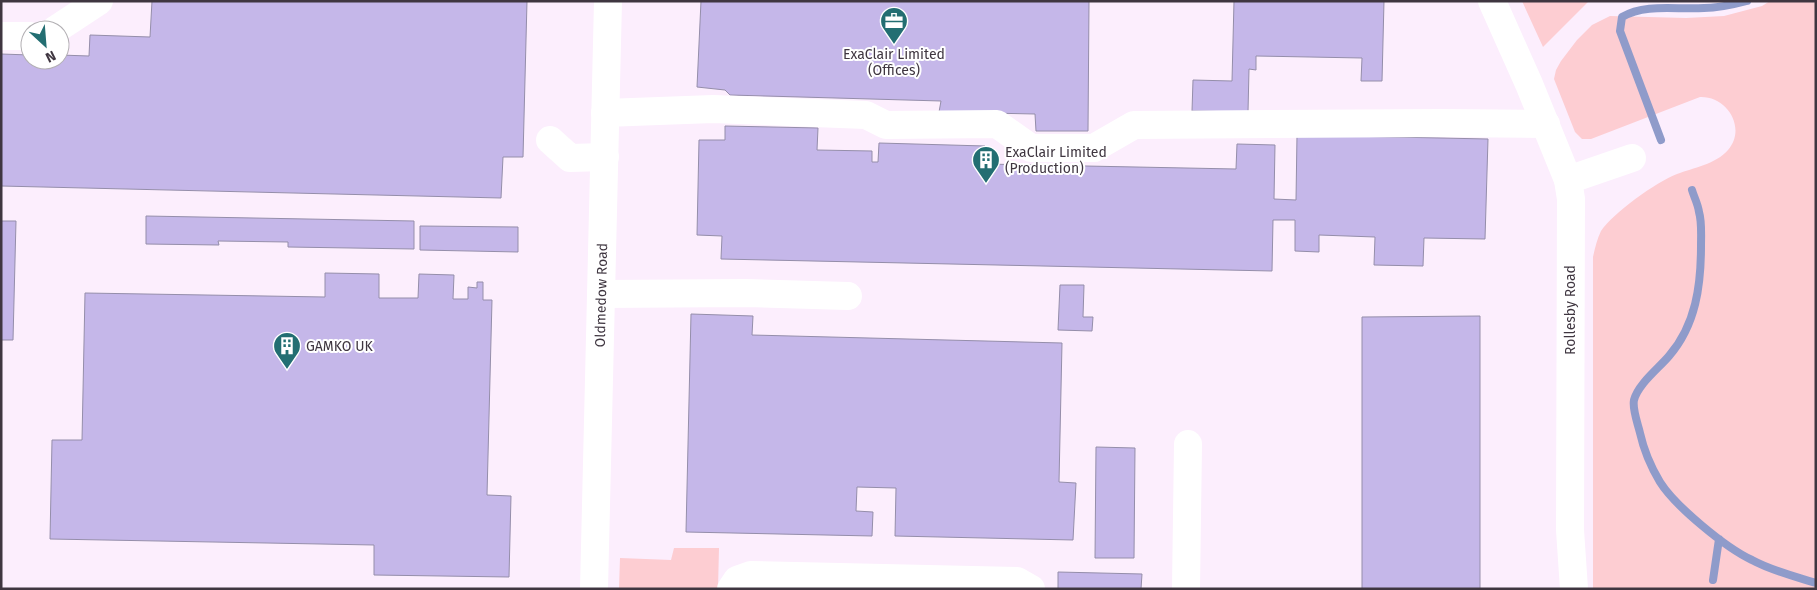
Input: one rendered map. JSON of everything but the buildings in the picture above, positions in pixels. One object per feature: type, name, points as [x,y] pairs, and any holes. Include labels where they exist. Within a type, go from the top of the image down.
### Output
[{"type":"street","points":[[70,20],[99,1]]},
{"type":"street","name":"Oldmedow Road","points":[[594,589],[608,1]]},
{"type":"street","name":"Rollesby Road","points":[[1492,1],[1546,124],[1568,180],[1571,199],[1570,530],[1574,589]]},
{"type":"street","points":[[1,36],[20,36]]},
{"type":"street","points":[[605,113],[713,110],[866,115],[886,125],[997,124],[1031,148],[1094,148],[1134,125],[1546,124]]},
{"type":"street","points":[[550,140],[570,158],[605,157]]},
{"type":"street","points":[[1568,180],[1632,158]]},
{"type":"street","points":[[601,294],[746,293],[848,296]]},
{"type":"street","points":[[1186,589],[1188,444]]},
{"type":"street","points":[[731,589],[737,580],[752,574],[1017,581],[1031,589]]},
{"type":"shaded area","points":[[1522,1],[1589,1],[1543,47]]},
{"type":"shaded area","points":[[1770,1],[1816,1],[1816,589],[1593,589],[1593,257],[1597,240],[1601,231],[1615,216],[1647,191],[1668,178],[1711,162],[1723,155],[1733,141],[1735,123],[1726,108],[1718,102],[1710,98],[1700,97],[1591,139],[1582,139],[1575,132],[1554,79],[1556,70],[1577,40],[1592,25],[1610,16],[1686,18],[1724,16],[1762,6]]},
{"type":"shaded area","points":[[674,548],[719,548],[718,589],[619,589],[620,558],[671,560]]},
{"type":"waterway","points":[[1661,140],[1620,31],[1622,17],[1641,10],[1715,7],[1747,1]]},
{"type":"waterway","points":[[1692,190],[1698,206],[1701,224],[1700,275],[1695,304],[1691,318],[1678,344],[1644,382],[1634,400],[1634,412],[1648,459],[1667,492],[1715,536],[1741,554],[1760,564],[1816,583]]},
{"type":"waterway","points":[[1713,580],[1719,539]]},
{"type":"place","name":"ExaClair Limited (Offices)","points":[[894,45]]},
{"type":"place","name":"ExaClair Limited (Production)","points":[[986,184]]},
{"type":"place","name":"GAMKO UK","points":[[287,370]]}]
